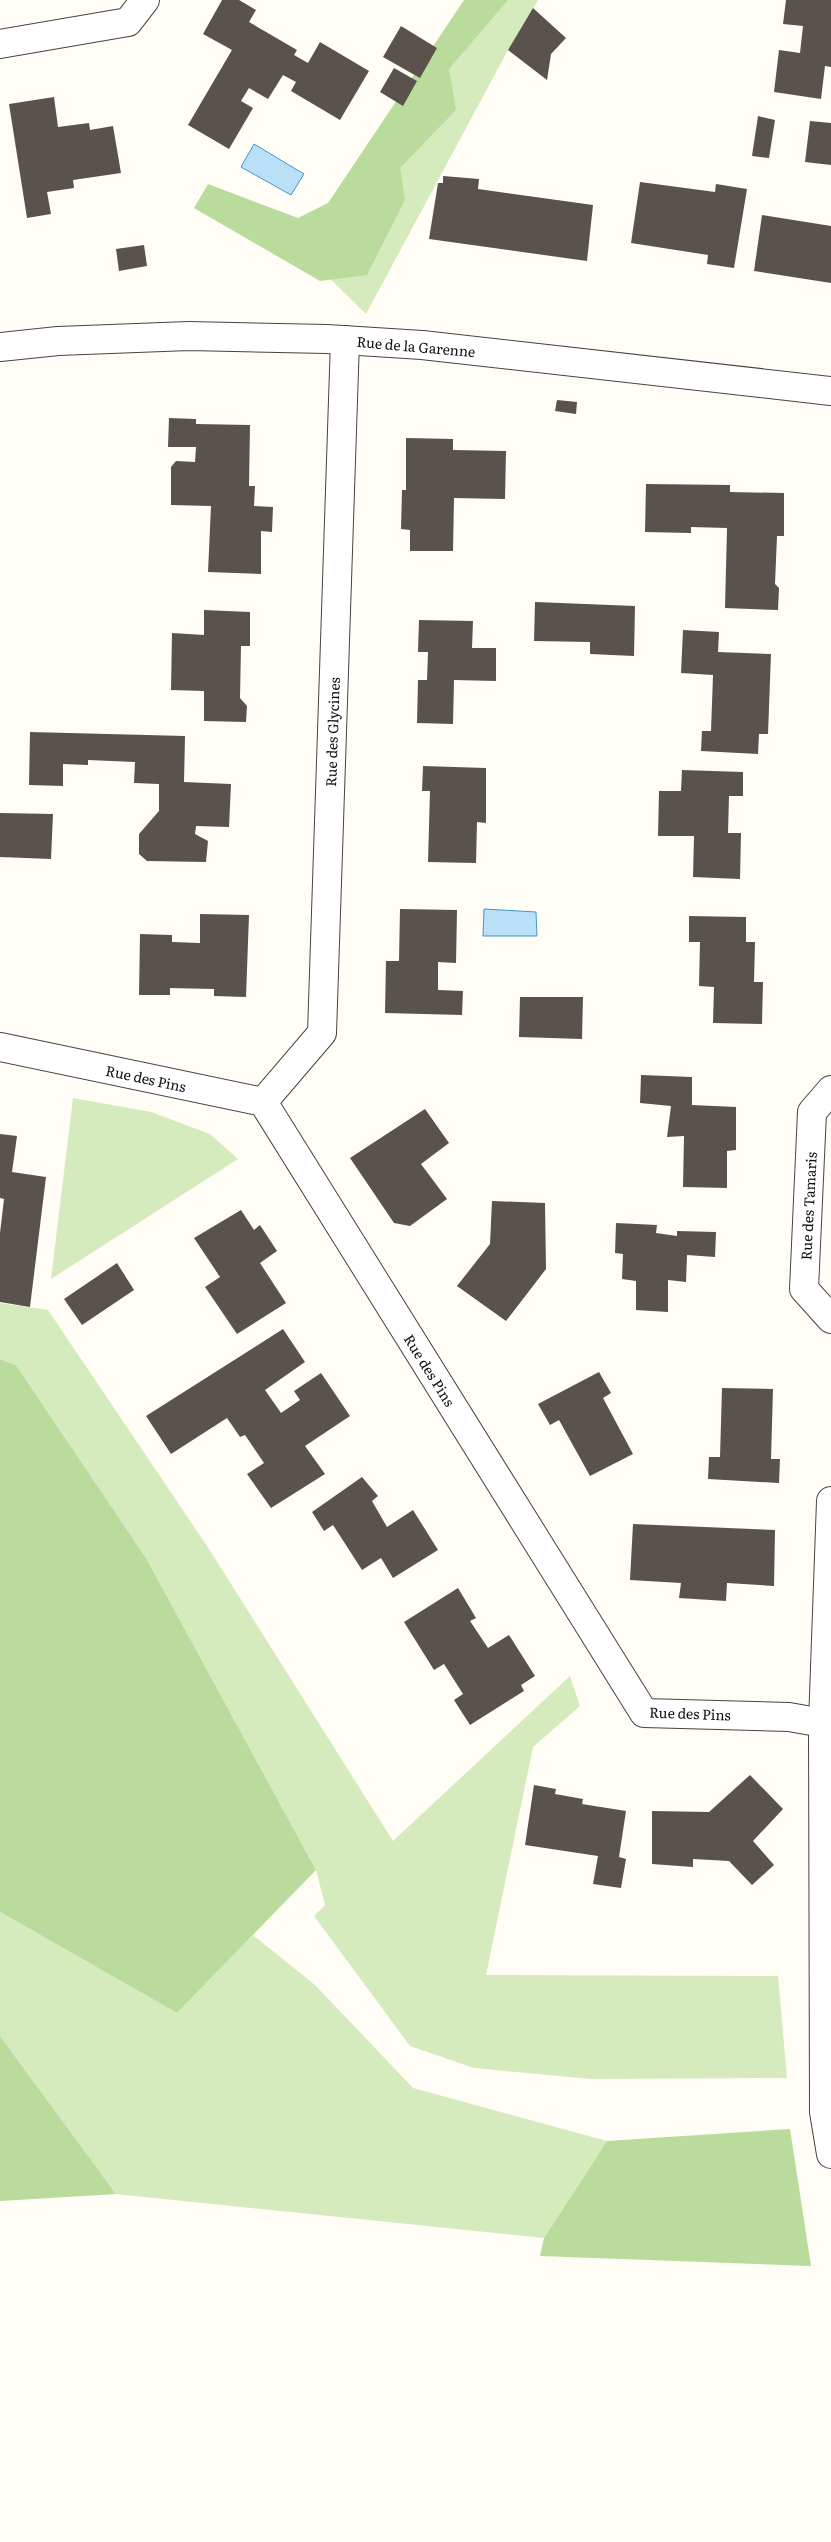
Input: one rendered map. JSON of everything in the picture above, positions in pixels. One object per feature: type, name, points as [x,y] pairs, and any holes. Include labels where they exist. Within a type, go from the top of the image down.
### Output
[{"type":"street","points":[[0,44],[128,22],[145,0]]},
{"type":"street","name":"Rue de la Garenne","points":[[0,346],[58,341],[189,336],[345,340],[422,345],[831,391]]},
{"type":"street","name":"Rue des Glycines","points":[[263,1102],[322,1033],[345,340]]},
{"type":"street","name":"Rue des Pins","points":[[0,1048],[263,1102],[644,1713],[789,1717],[823,1723]]},
{"type":"street","name":"Rue des Tamaris","points":[[831,1090],[812,1112],[804,1289],[831,1319]]},
{"type":"street","points":[[831,1501],[823,1723],[824,2112],[831,2154]]},
{"type":"green space","points":[[464,0],[508,0],[449,69],[456,110],[400,168],[405,200],[367,275],[320,281],[194,208],[208,184],[298,218],[328,203]]},
{"type":"green space","points":[[479,0],[538,0],[508,50],[366,314],[320,269]]},
{"type":"green space","points":[[73,1098],[151,1112],[210,1134],[238,1159],[51,1279]]},
{"type":"green space","points":[[0,1303],[48,1310],[209,1549],[393,1841],[570,1676],[580,1706],[533,1747],[486,1975],[778,1976],[787,2078],[591,2079],[474,2068],[410,2046],[314,1916],[325,1905],[316,1870],[146,1558],[16,1365],[0,1359]]},
{"type":"green space","points":[[0,1359],[16,1365],[146,1558],[316,1870],[177,2013],[0,1912]]},
{"type":"green space","points":[[0,1912],[177,2013],[253,1935],[315,1985],[413,2088],[607,2141],[544,2238],[116,2194],[0,2036]]},
{"type":"green space","points":[[0,2036],[116,2194],[0,2201]]},
{"type":"green space","points":[[790,2129],[811,2266],[540,2256],[544,2238],[607,2141]]},
{"type":"water","points":[[254,144],[304,174],[291,195],[241,167]]},
{"type":"water","points":[[484,909],[536,912],[537,936],[483,936]]},
{"type":"building","points":[[222,0],[239,0],[256,10],[249,22],[297,50],[294,55],[308,63],[320,42],[369,71],[340,120],[291,91],[296,82],[283,75],[268,99],[249,88],[241,101],[253,108],[229,149],[188,125],[232,50],[203,34]]},
{"type":"building","points":[[786,0],[831,0],[831,67],[825,66],[821,99],[774,92],[779,50],[800,53],[803,26],[783,24]]},
{"type":"building","points":[[533,8],[566,38],[551,54],[547,80],[508,50]]},
{"type":"building","points":[[401,26],[437,48],[420,78],[383,57]]},
{"type":"building","points":[[394,68],[417,81],[403,106],[380,92]]},
{"type":"building","points":[[54,97],[58,127],[89,123],[90,130],[113,126],[121,173],[73,180],[74,188],[47,192],[51,214],[27,218],[9,104]]},
{"type":"building","points":[[758,116],[775,120],[769,158],[752,156]]},
{"type":"building","points":[[810,121],[831,123],[831,165],[805,162]]},
{"type":"building","points":[[443,176],[479,179],[478,189],[593,205],[587,261],[429,239],[438,183],[443,183]]},
{"type":"building","points":[[640,182],[715,192],[716,184],[747,189],[734,268],[707,264],[708,255],[631,243]]},
{"type":"building","points":[[762,215],[831,226],[831,283],[754,271]]},
{"type":"building","points":[[144,245],[147,266],[119,271],[116,249]]},
{"type":"building","points":[[557,400],[577,402],[576,414],[555,411]]},
{"type":"building","points":[[169,418],[196,419],[196,424],[250,425],[249,486],[255,486],[254,506],[273,507],[272,532],[261,531],[261,574],[208,572],[211,506],[171,505],[171,467],[176,461],[195,462],[196,447],[168,447]]},
{"type":"building","points":[[406,438],[453,439],[453,450],[506,451],[505,499],[454,498],[453,551],[410,551],[410,530],[401,529],[402,490],[406,490]]},
{"type":"building","points":[[646,484],[730,485],[730,492],[784,493],[784,536],[777,536],[775,584],[779,588],[778,610],[725,608],[727,528],[691,527],[691,533],[645,532]]},
{"type":"building","points":[[535,602],[635,606],[634,656],[590,654],[590,642],[534,641]]},
{"type":"building","points":[[204,610],[250,612],[250,646],[241,646],[240,698],[247,706],[246,722],[204,721],[204,691],[171,690],[172,633],[204,635]]},
{"type":"building","points":[[419,620],[473,621],[472,648],[496,648],[496,681],[454,680],[453,724],[417,723],[418,680],[427,680],[428,652],[418,652]]},
{"type":"building","points":[[683,630],[719,632],[718,652],[771,654],[768,734],[759,734],[758,754],[701,751],[702,731],[711,731],[713,675],[681,673]]},
{"type":"building","points":[[30,732],[185,736],[184,782],[231,784],[229,827],[196,826],[195,834],[208,841],[206,862],[147,861],[139,854],[139,834],[159,811],[159,784],[134,783],[135,762],[88,760],[88,765],[63,764],[63,786],[29,785]]},
{"type":"building","points":[[423,766],[486,768],[486,823],[477,822],[476,863],[428,862],[430,791],[422,791]]},
{"type":"building","points":[[682,770],[743,772],[743,796],[729,796],[728,833],[741,833],[740,879],[693,877],[694,836],[658,836],[659,791],[681,791]]},
{"type":"building","points":[[0,813],[53,814],[51,859],[0,857]]},
{"type":"building","points":[[400,909],[457,910],[456,963],[438,962],[438,990],[463,991],[462,1015],[385,1013],[386,961],[399,961]]},
{"type":"building","points":[[200,914],[249,915],[246,997],[214,996],[214,989],[170,988],[170,995],[139,995],[140,934],[172,935],[172,942],[200,943]]},
{"type":"building","points":[[689,916],[746,917],[746,942],[755,942],[754,982],[763,982],[762,1024],[713,1023],[714,987],[699,986],[700,942],[689,942]]},
{"type":"building","points":[[520,997],[583,997],[582,1039],[519,1037]]},
{"type":"building","points":[[641,1075],[692,1077],[692,1105],[736,1107],[736,1150],[727,1151],[727,1188],[683,1187],[684,1136],[667,1137],[671,1106],[640,1103]]},
{"type":"building","points":[[425,1109],[449,1143],[421,1164],[447,1199],[410,1226],[394,1223],[350,1158]]},
{"type":"building","points":[[0,1134],[17,1136],[12,1172],[46,1177],[30,1307],[0,1302],[0,1233],[4,1199],[0,1198]]},
{"type":"building","points":[[492,1201],[545,1203],[546,1269],[506,1321],[457,1286],[490,1244]]},
{"type":"building","points":[[241,1210],[254,1230],[260,1225],[277,1251],[260,1263],[286,1303],[237,1334],[205,1287],[220,1277],[194,1238]]},
{"type":"building","points":[[616,1223],[657,1225],[656,1233],[677,1236],[677,1231],[716,1232],[715,1257],[687,1255],[686,1282],[668,1280],[668,1312],[636,1310],[636,1281],[622,1279],[623,1254],[615,1253]]},
{"type":"building","points":[[117,1263],[134,1290],[82,1325],[64,1299]]},
{"type":"building","points":[[283,1329],[305,1362],[265,1390],[281,1413],[300,1400],[294,1391],[321,1373],[350,1416],[305,1446],[325,1474],[271,1508],[247,1474],[264,1463],[245,1435],[240,1437],[227,1418],[171,1454],[146,1416]]},
{"type":"building","points":[[599,1372],[611,1393],[603,1398],[633,1454],[590,1476],[559,1420],[550,1425],[538,1404]]},
{"type":"building","points":[[722,1388],[773,1389],[771,1459],[780,1459],[779,1483],[708,1479],[709,1457],[720,1457]]},
{"type":"building","points":[[362,1477],[378,1496],[372,1501],[387,1527],[413,1510],[438,1550],[393,1578],[381,1558],[362,1570],[333,1525],[324,1531],[312,1512]]},
{"type":"building","points":[[633,1524],[775,1530],[774,1586],[727,1583],[726,1601],[679,1598],[681,1583],[630,1580]]},
{"type":"building","points":[[458,1588],[476,1618],[470,1621],[488,1648],[509,1635],[535,1676],[521,1685],[524,1691],[470,1725],[454,1700],[463,1694],[444,1664],[434,1670],[404,1622]]},
{"type":"building","points":[[750,1775],[783,1809],[753,1841],[774,1865],[752,1885],[729,1861],[693,1859],[693,1867],[652,1864],[652,1811],[709,1812]]},
{"type":"building","points":[[534,1785],[556,1789],[555,1794],[583,1799],[582,1804],[626,1811],[619,1857],[626,1859],[621,1888],[593,1884],[598,1856],[525,1845]]}]
